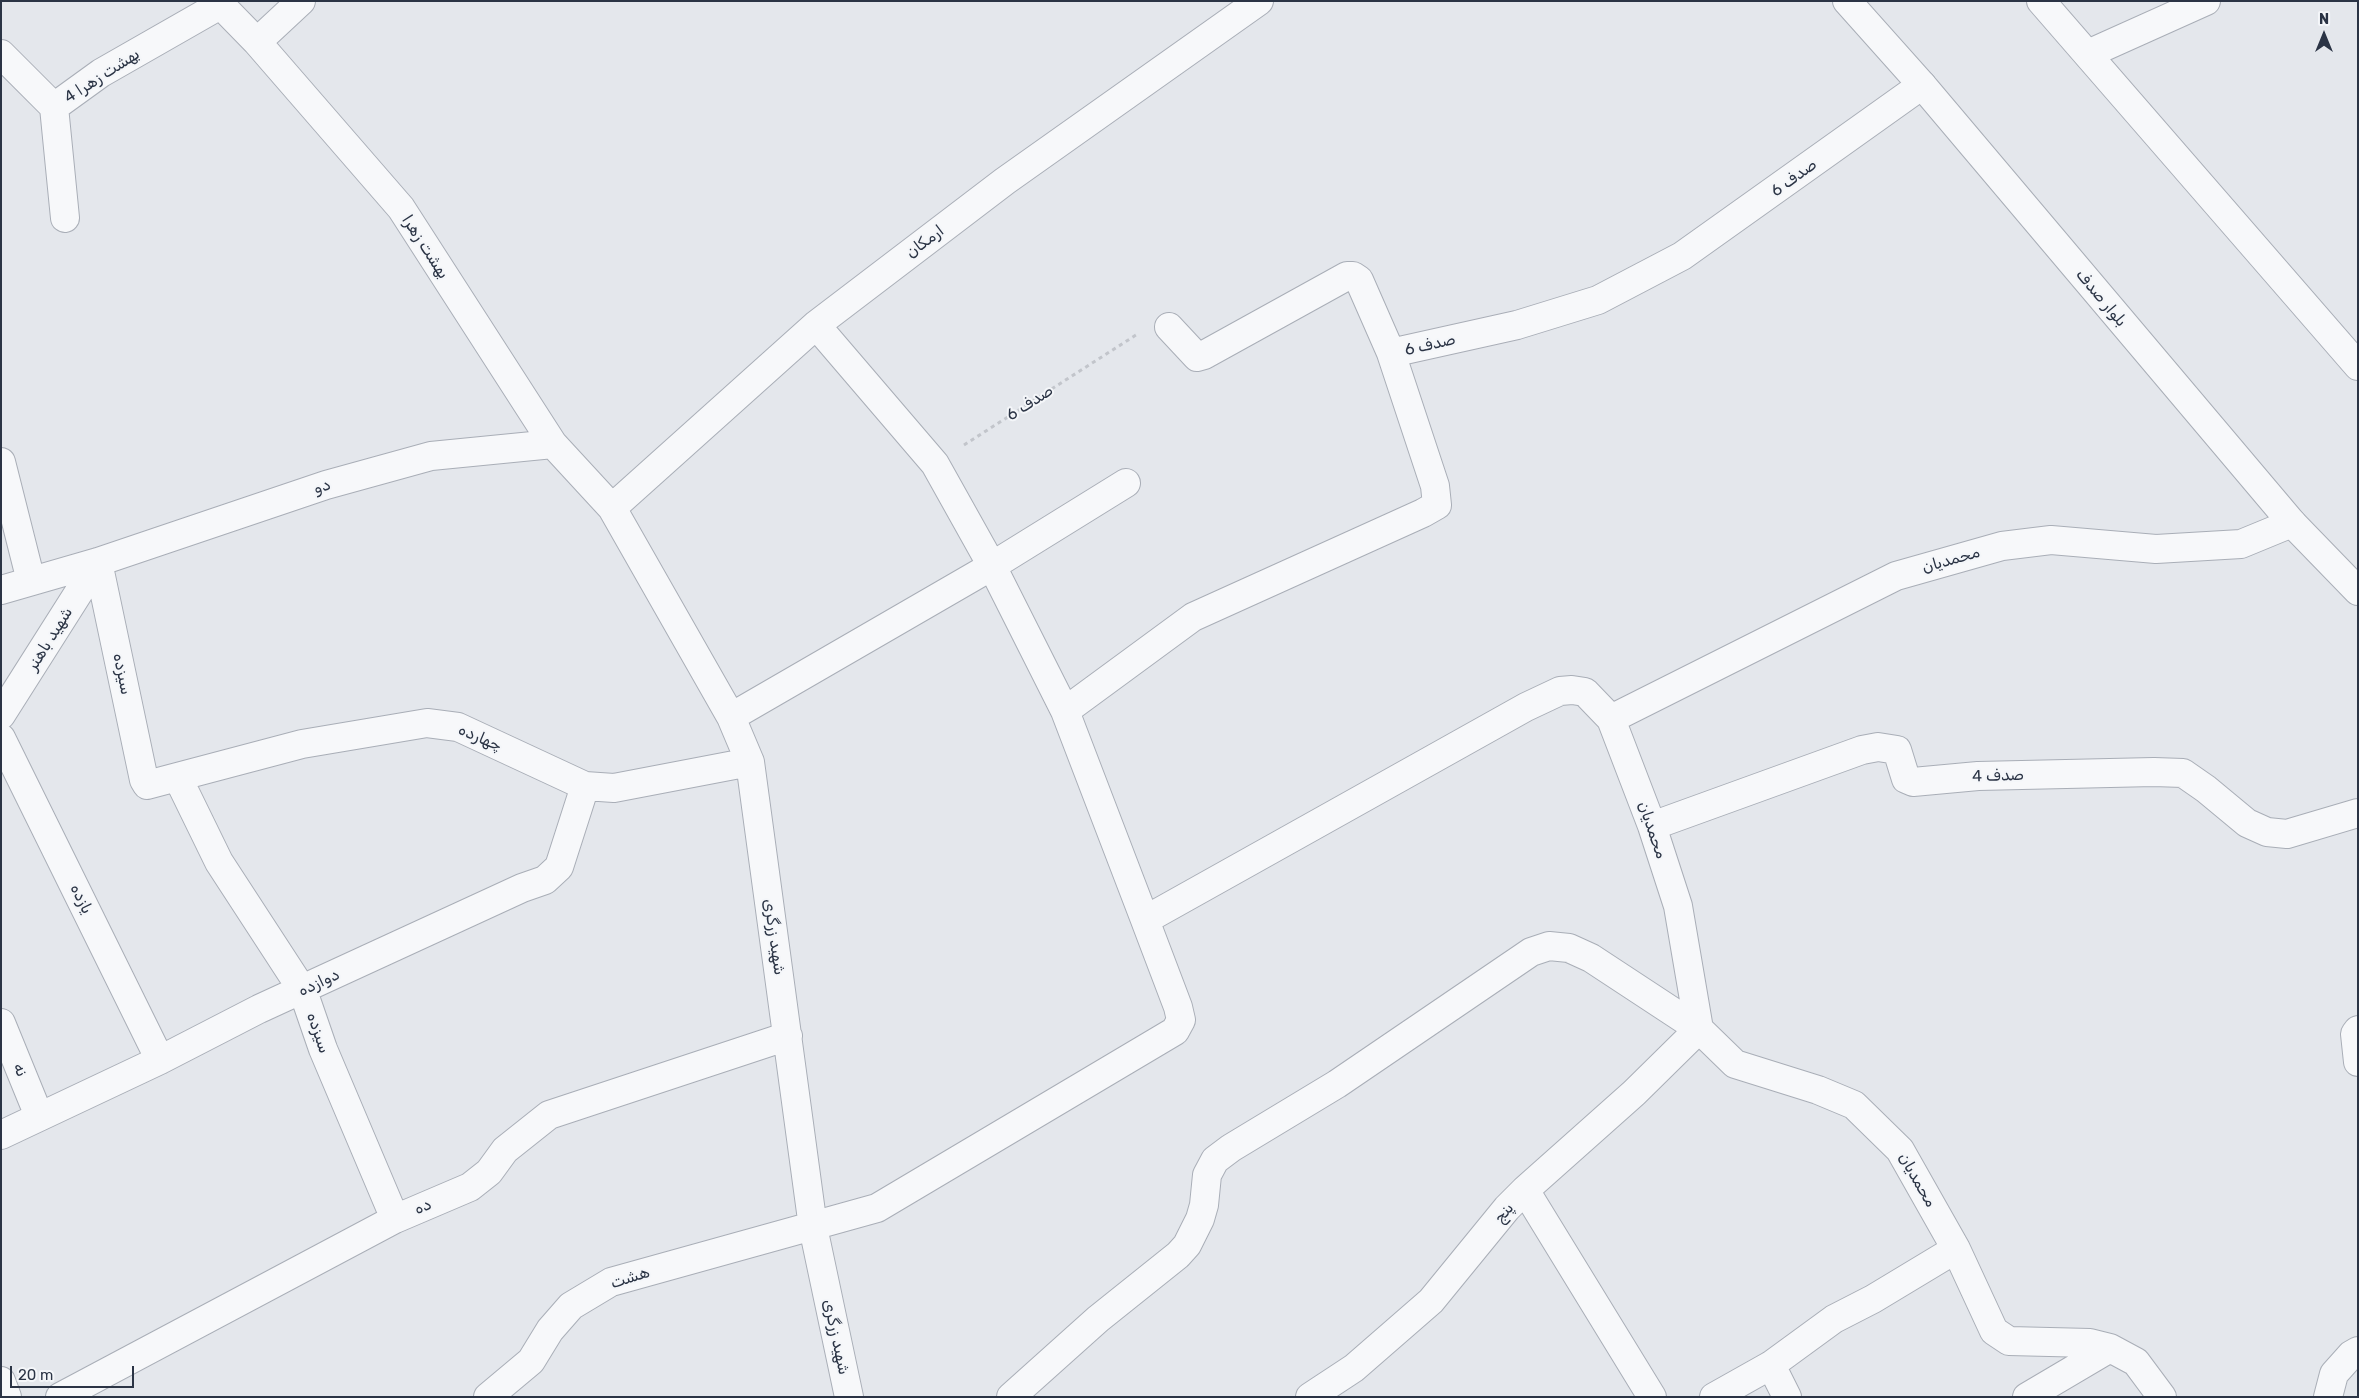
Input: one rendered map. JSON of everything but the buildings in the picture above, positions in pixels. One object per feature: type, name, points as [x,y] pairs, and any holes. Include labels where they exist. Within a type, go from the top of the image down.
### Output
[{"type":"street","points":[[257,42],[301,1]]},
{"type":"street","name":"ارمکان","points":[[612,508],[816,325],[1006,181],[1259,1]]},
{"type":"street","name":"بلوار صدف","points":[[1847,1],[1922,86],[2292,523],[2358,591]]},
{"type":"street","points":[[2041,1],[2358,366]]},
{"type":"street","points":[[2088,54],[2206,1]]},
{"type":"street","name":"بهشت زهرا","points":[[219,3],[257,42],[401,208],[552,444],[612,508]]},
{"type":"street","name":"بهشت زهرا 4","points":[[65,218],[54,107],[101,73],[219,3]]},
{"type":"street","points":[[1,54],[54,107]]},
{"type":"street","name":"صدف 6","points":[[1169,327],[1192,354],[1197,357],[1204,355],[1348,276],[1353,276],[1359,280],[1391,354],[1517,324],[1598,300],[1682,256],[1922,86]]},
{"type":"street","name":"هشت","points":[[488,1397],[531,1361],[550,1330],[571,1306],[611,1282],[877,1208],[1175,1031],[1181,1020],[1146,920],[1065,711],[992,566],[935,464],[816,325]]},
{"type":"street","points":[[1065,711],[1192,617],[1437,505],[1435,486],[1391,354]]},
{"type":"street","name":"دو","points":[[1,590],[98,562],[326,485],[431,456],[552,444]]},
{"type":"street","points":[[1,462],[31,582]]},
{"type":"street","points":[[731,717],[992,566],[1126,483]]},
{"type":"street","name":"شهید زرگری","points":[[612,508],[731,717],[750,762],[813,1227],[849,1397]]},
{"type":"street","name":"محمدیان","points":[[2162,1397],[2136,1362],[2110,1348],[2090,1343],[2009,1341],[1994,1331],[1956,1249],[1900,1150],[1854,1105],[1818,1090],[1735,1064],[1699,1029],[1678,906],[1652,826],[1611,719],[1896,576],[2002,546],[2051,540],[2156,549],[2232,545],[2242,544],[2292,523]]},
{"type":"street","name":"شهید باهنر","points":[[1,715],[98,562]]},
{"type":"street","name":"سیزده","points":[[98,562],[144,780],[147,785]]},
{"type":"street","points":[[1146,920],[1526,707],[1560,691],[1585,692],[1611,719]]},
{"type":"street","name":"چهارده","points":[[147,785],[302,744],[427,723],[458,727],[585,786],[614,788],[750,762]]},
{"type":"street","name":"یازده","points":[[1,738],[160,1060]]},
{"type":"street","name":"صدف 4","points":[[1652,826],[1862,750],[1878,747],[1897,750],[1906,778],[1913,782],[1987,776],[2183,773],[2200,784],[2247,823],[2267,832],[2287,834],[2358,813]]},
{"type":"street","name":"سیزده","points":[[178,778],[219,862],[304,991],[323,1049],[394,1219]]},
{"type":"street","name":"دوازده","points":[[1,1135],[160,1060],[260,1009],[304,991],[522,888],[545,880],[559,867],[585,786]]},
{"type":"street","points":[[1011,1397],[1098,1319],[1178,1255],[1187,1245],[1200,1219],[1204,1205],[1207,1175],[1216,1160],[1337,1084],[1531,952],[1549,946],[1569,948],[1591,958],[1699,1029]]},
{"type":"street","name":"نه","points":[[1,1023],[39,1116]]},
{"type":"street","name":"پنج","points":[[1310,1397],[1354,1368],[1431,1301],[1507,1208],[1634,1093],[1699,1029]]},
{"type":"street","points":[[2358,1030],[2355,1034],[2358,1062]]},
{"type":"street","name":"ده","points":[[60,1397],[394,1219],[470,1187],[489,1172],[505,1150],[550,1115],[788,1036]]},
{"type":"street","points":[[1525,1190],[1652,1397]]},
{"type":"street","points":[[1714,1397],[1771,1366],[1834,1319],[1874,1299],[1956,1249]]},
{"type":"street","points":[[2027,1397],[2110,1348]]},
{"type":"street","points":[[2328,1397],[2334,1374],[2350,1355],[2358,1351]]},
{"type":"street","points":[[1771,1366],[1787,1397]]},
{"type":"street","points":[[1,1381],[7,1397]]},
{"type":"path","name":"صدف 6","points":[[935,464],[1155,322],[1162,322],[1169,327]]}]
